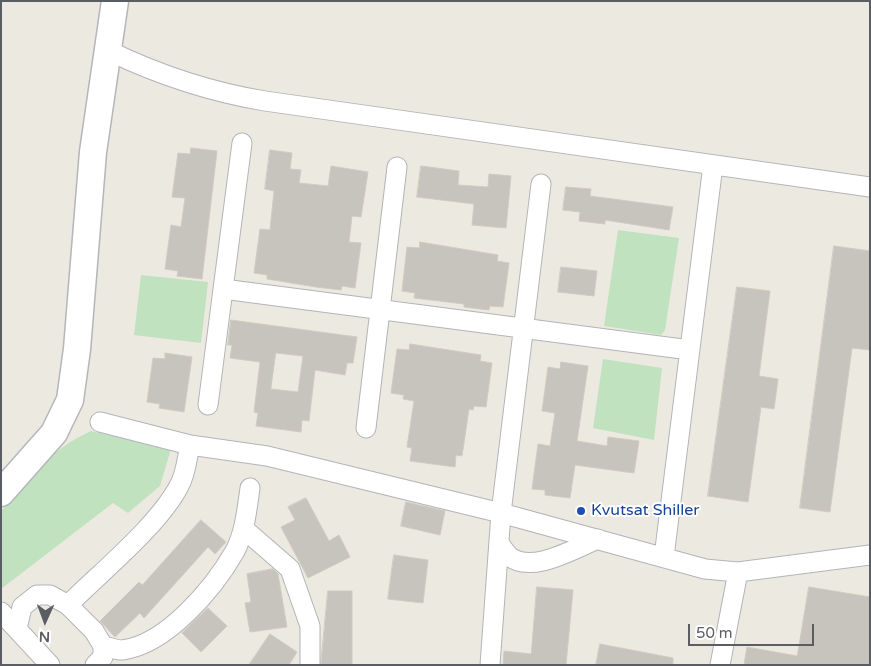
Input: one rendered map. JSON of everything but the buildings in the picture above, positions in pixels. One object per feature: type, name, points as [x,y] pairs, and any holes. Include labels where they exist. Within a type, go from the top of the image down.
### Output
[{"type":"street","points":[[1,494],[54,432],[70,400],[78,349],[94,152],[115,1]]},
{"type":"street","points":[[109,51],[141,66],[226,94],[870,187]]},
{"type":"street","points":[[208,405],[242,143]]},
{"type":"street","points":[[664,557],[713,165]]},
{"type":"street","points":[[366,428],[397,168]]},
{"type":"street","points":[[490,665],[501,513],[541,184]]},
{"type":"street","points":[[223,289],[690,350]]},
{"type":"street","points":[[100,422],[190,445],[267,456],[501,513],[705,569],[738,572],[870,555]]},
{"type":"street","points":[[68,605],[151,524],[165,507],[180,486],[190,445]]},
{"type":"street","points":[[103,646],[120,650],[156,638],[187,611],[217,578],[235,550],[244,529],[250,488]]},
{"type":"street","points":[[244,529],[290,569],[310,626],[310,665]]},
{"type":"street","points":[[498,543],[509,556],[524,562],[550,560],[598,539]]},
{"type":"street","points":[[720,665],[738,572]]},
{"type":"street","points":[[16,628],[22,607],[37,595],[50,595],[68,605],[94,631],[103,646],[103,657],[95,665]]},
{"type":"street","points":[[1,612],[47,663]]},
{"type":"green space","points":[[618,230],[679,238],[665,330],[661,335],[604,326]]},
{"type":"green space","points":[[141,275],[208,282],[201,343],[134,335]]},
{"type":"green space","points":[[603,359],[662,368],[654,440],[593,428]]},
{"type":"green space","points":[[91,431],[171,449],[160,486],[128,513],[113,503],[1,589],[1,511],[52,456],[76,438]]},
{"type":"place","name":"Kvutsat Shiller","points":[[581,511]]}]
